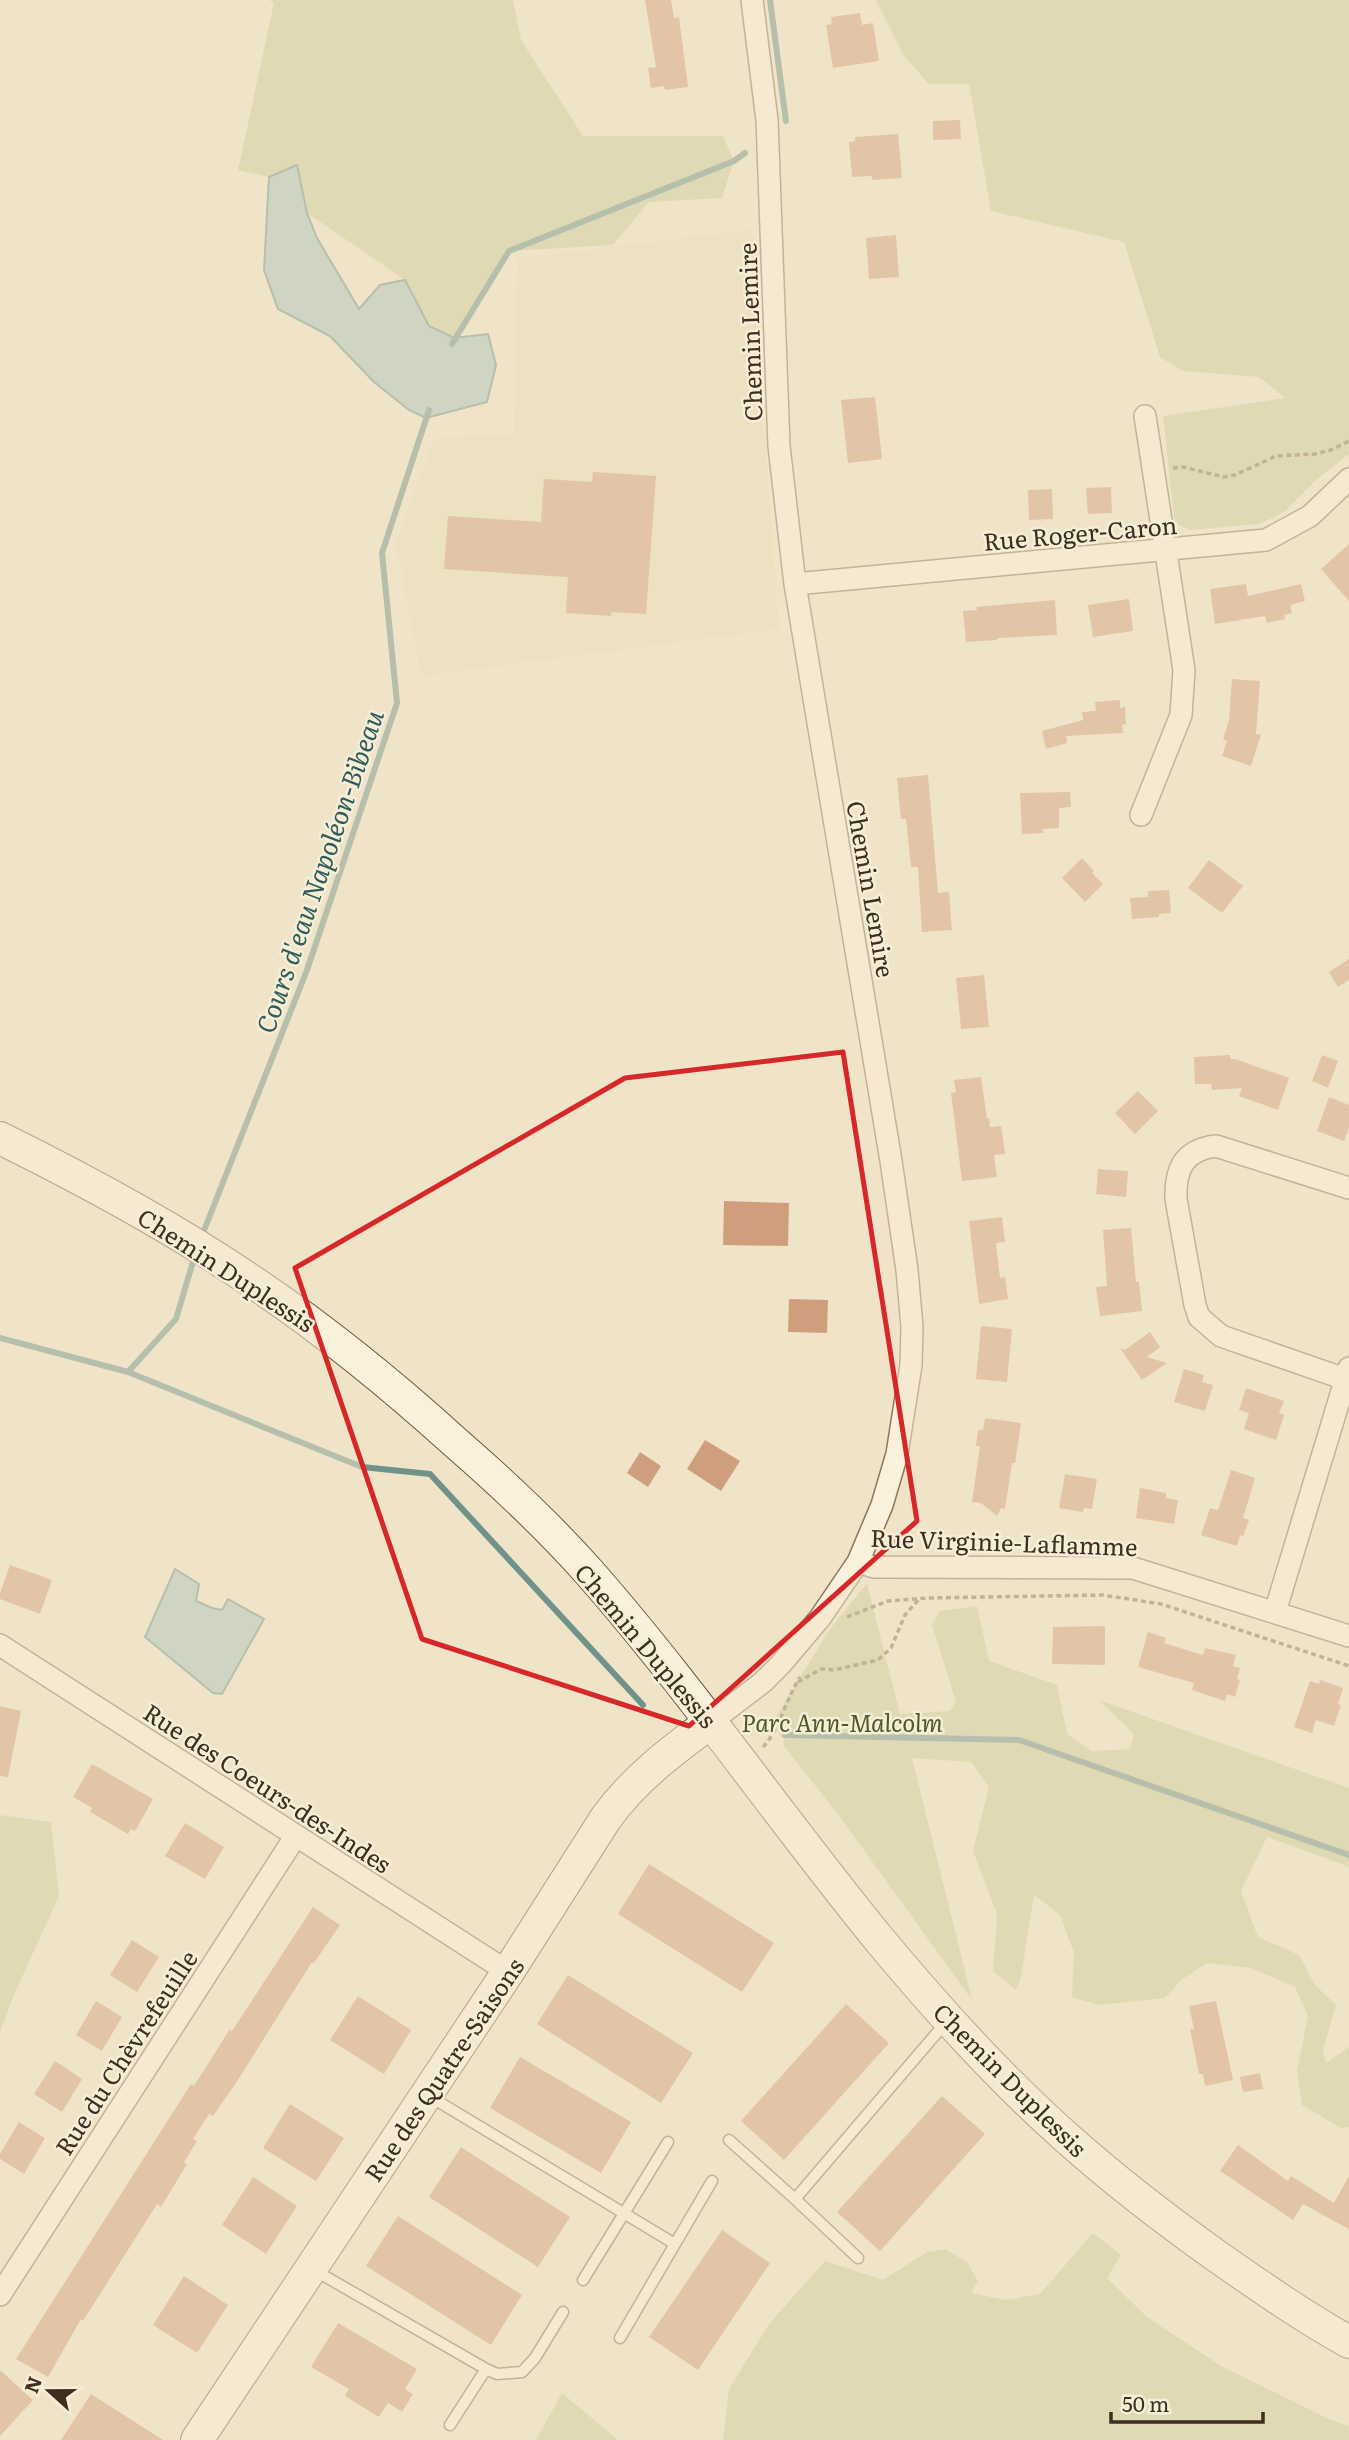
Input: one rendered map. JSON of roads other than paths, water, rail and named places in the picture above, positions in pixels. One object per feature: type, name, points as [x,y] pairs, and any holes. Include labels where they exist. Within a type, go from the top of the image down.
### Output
[{"type":"street","name":"Chemin Lemire","points":[[712,1721],[763,1682],[781,1664],[820,1619],[858,1562],[882,1504],[897,1454],[911,1365],[912,1327],[907,1270],[891,1161],[795,584],[778,424],[767,120],[752,0]]},
{"type":"street","points":[[1141,814],[1181,715],[1184,670],[1145,416]]},
{"type":"street","name":"Rue Roger-Caron","points":[[795,584],[1266,540],[1310,516],[1349,479]]},
{"type":"street","name":"Chemin Duplessis","points":[[0,1138],[119,1199],[250,1279],[316,1327],[423,1413],[487,1470],[584,1567],[651,1644],[712,1721],[776,1810],[881,1941],[994,2068],[1067,2138],[1131,2191],[1252,2281],[1349,2342]]},
{"type":"street","points":[[1275,1612],[1347,1374],[1221,1336],[1199,1317],[1175,1182],[1178,1169],[1186,1160],[1205,1147],[1216,1146],[1349,1188]]},
{"type":"street","name":"Rue Virginie-Laflamme","points":[[858,1562],[874,1567],[1133,1568],[1349,1636]]},
{"type":"street","name":"Rue des Coeurs-des-Indes","points":[[0,1646],[508,1972]]},
{"type":"street","name":"Rue des Quatre-Saisons","points":[[197,2440],[508,1972],[622,1795],[639,1778],[712,1721]]},
{"type":"street","name":"Rue du Chèvrefeuille","points":[[0,2295],[295,1837]]},
{"type":"lane","points":[[795,2199],[949,2019]]},
{"type":"lane","points":[[427,2094],[675,2244]]},
{"type":"lane","points":[[729,2140],[859,2258]]},
{"type":"lane","points":[[583,2280],[668,2142]]},
{"type":"lane","points":[[620,2338],[712,2180]]},
{"type":"lane","points":[[311,2268],[497,2374],[522,2372],[535,2358],[562,2312]]},
{"type":"lane","points":[[450,2425],[486,2369]]},
{"type":"water","points":[[297,165],[307,213],[317,238],[359,309],[380,285],[405,280],[429,326],[454,338],[488,334],[496,365],[487,402],[426,418],[409,410],[374,382],[330,336],[278,309],[264,270],[269,177]]},
{"type":"water","points":[[175,1569],[199,1584],[196,1601],[222,1610],[228,1599],[264,1619],[222,1694],[213,1693],[145,1637]]},
{"type":"waterway","name":"Cours d'eau Napoléon-Bibeau","points":[[770,0],[786,121]]},
{"type":"waterway","name":"Cours d'eau Napoléon-Bibeau","points":[[452,344],[509,251],[734,161],[745,153]]},
{"type":"waterway","name":"Cours d'eau Napoléon-Bibeau","points":[[201,1238],[307,970],[397,703],[382,553],[429,410]]},
{"type":"waterway","name":"Cours d'eau Napoléon-Bibeau","points":[[128,1372],[176,1319],[195,1255]]},
{"type":"waterway","points":[[0,1338],[128,1372],[362,1467],[430,1474],[643,1705]]},
{"type":"waterway","points":[[785,1735],[1019,1740],[1349,1855]]},
{"type":"park label","name":"Parc Ann-Malcolm","points":[[842,1721]]}]
